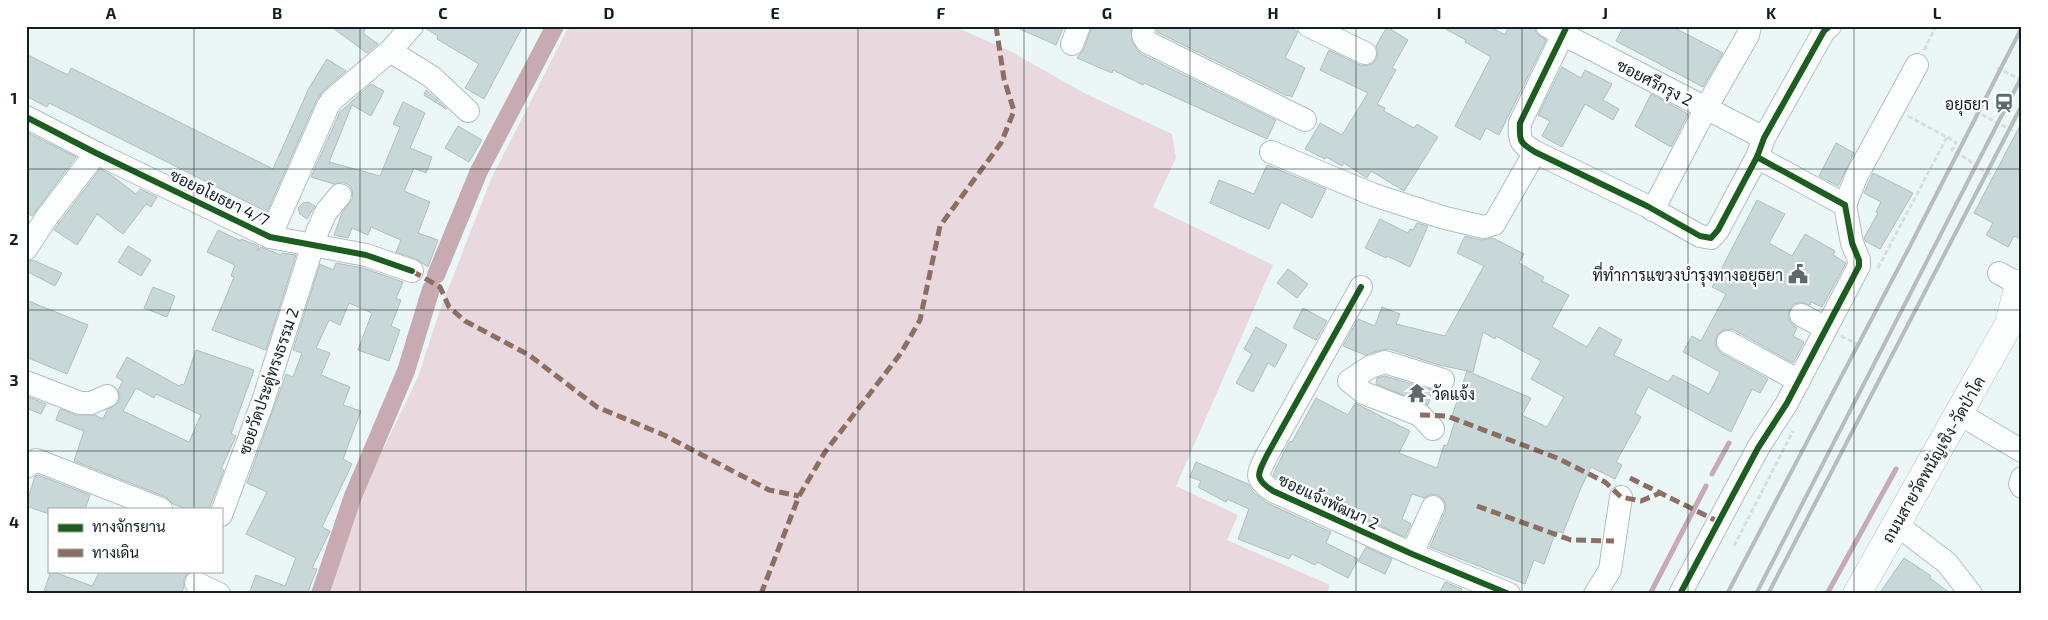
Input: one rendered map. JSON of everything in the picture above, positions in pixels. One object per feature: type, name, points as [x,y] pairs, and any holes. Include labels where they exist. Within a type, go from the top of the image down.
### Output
[{"type":"main road","name":"ถนนสายวัดพนัญเชิง-วัดป่าโค","points":[[1857,594],[1958,413],[2016,319],[2014,280]]},
{"type":"street","points":[[270,236],[332,100],[390,51],[412,26]]},
{"type":"street","points":[[1144,26],[1143,35],[1146,42],[1305,120]]},
{"type":"street","points":[[1309,26],[1364,53]]},
{"type":"street","points":[[1653,210],[1706,108],[1748,35],[1750,26]]},
{"type":"street","points":[[1559,29],[1520,123],[1519,137],[1522,144],[1653,210],[1700,236],[1711,238],[1718,230],[1760,147],[1824,32],[1830,26]]},
{"type":"street","name":"ซอยศรีกรุง 2","points":[[1559,29],[1706,108],[1844,205]]},
{"type":"street","points":[[390,51],[432,77],[468,110]]},
{"type":"street","points":[[1680,594],[1758,448],[1787,403],[1859,266],[1844,205],[1857,175],[1917,65]]},
{"type":"street","name":"ซอยอโยธยา 4/7","points":[[26,117],[96,153],[270,236],[366,255],[412,271]]},
{"type":"street","points":[[1271,152],[1374,195],[1445,218],[1484,226],[1494,224],[1535,152]]},
{"type":"street","points":[[26,248],[96,153]]},
{"type":"street","name":"ซอยวัดประดู่ทรงธรรม 2","points":[[222,512],[326,212],[340,194]]},
{"type":"street","name":"ซอยแจ้งพัฒนา 2","points":[[1360,287],[1267,455],[1259,472],[1258,480],[1272,491],[1412,554],[1509,594]]},
{"type":"street","points":[[1802,315],[1826,328]]},
{"type":"street","points":[[1728,342],[1799,381]]},
{"type":"street","points":[[1349,380],[1370,367],[1385,362],[1443,380]]},
{"type":"street","points":[[1318,363],[1349,380],[1364,393],[1420,415],[1433,429]]},
{"type":"street","points":[[26,382],[80,404],[91,403],[107,396]]},
{"type":"street","points":[[1958,413],[2022,451]]},
{"type":"street","points":[[26,467],[29,463],[36,460],[158,508]]},
{"type":"street","points":[[2022,478],[2020,484],[2022,487]]},
{"type":"street","points":[[1595,594],[1610,570],[1621,496]]},
{"type":"street","points":[[1412,554],[1433,507]]},
{"type":"street","points":[[1896,524],[1947,563],[1971,594]]},
{"type":"street","points":[[196,583],[219,594]]},
{"type":"path","points":[[1928,43],[1936,26]]},
{"type":"path","points":[[1997,68],[2022,80]]},
{"type":"path","points":[[1894,108],[1956,142],[1952,150],[1962,155],[1973,165],[1992,175]]},
{"type":"path","points":[[1975,111],[2015,132]]},
{"type":"shaded area","points":[[569,26],[953,26],[1010,51],[1086,94],[1172,134],[1176,158],[1153,207],[1273,265],[1176,486],[1238,515],[1227,540],[1330,585],[1327,594],[325,594],[359,499],[418,377],[440,310],[491,179]]},
{"type":"building","points":[[330,26],[367,26],[363,33],[378,44],[367,53]]},
{"type":"building","points":[[425,26],[523,26],[484,99],[465,88],[479,64],[437,39],[438,36],[425,28]]},
{"type":"building","points":[[1013,26],[1064,26],[1056,45]]},
{"type":"building","points":[[1092,26],[1131,26],[1132,42],[1141,54],[1276,120],[1267,139],[1144,83],[1143,85],[1113,70],[1112,73],[1077,58],[1084,49]]},
{"type":"building","points":[[1157,26],[1288,26],[1298,32],[1285,58],[1305,68],[1292,97],[1287,96],[1157,32]]},
{"type":"building","points":[[1440,26],[1489,26],[1505,35],[1509,26],[1534,26],[1536,33],[1546,40],[1499,135],[1486,128],[1480,140],[1455,126],[1491,57],[1465,42],[1466,40]]},
{"type":"building","points":[[1624,26],[1671,26],[1723,53],[1703,87],[1616,41]]},
{"type":"building","points":[[1387,27],[1408,40],[1392,68],[1396,70],[1377,104],[1385,108],[1384,111],[1414,128],[1417,124],[1438,137],[1404,191],[1371,171],[1367,178],[1344,163],[1342,166],[1305,149],[1320,123],[1342,135],[1368,93],[1320,70],[1329,50],[1360,65],[1372,64],[1377,58],[1376,46]]},
{"type":"building","points":[[26,54],[68,75],[71,68],[273,169],[309,88],[327,59],[346,71],[324,90],[317,99],[267,212],[49,103],[47,107],[26,96]]},
{"type":"building","points":[[1562,67],[1581,78],[1585,70],[1612,84],[1603,100],[1619,109],[1613,120],[1585,104],[1562,147],[1542,136],[1550,121],[1538,115]]},
{"type":"building","points":[[371,84],[384,91],[371,116],[352,105],[329,162],[380,176],[400,127],[393,124],[403,102],[425,113],[410,148],[432,157],[426,173],[414,168],[404,191],[430,202],[418,233],[438,240],[428,267],[416,259],[396,252],[401,240],[371,227],[368,235],[352,228],[348,238],[334,235],[342,213],[353,198],[352,190],[349,185],[343,182],[334,184],[311,177],[340,112]]},
{"type":"building","points":[[426,90],[447,109],[424,95]]},
{"type":"building","points":[[1651,94],[1688,114],[1671,147],[1635,126]]},
{"type":"building","points":[[2022,122],[2022,240],[2014,236],[2008,247],[1986,235],[1993,223],[1974,213]]},
{"type":"building","points":[[458,126],[482,140],[469,162],[445,148]]},
{"type":"building","points":[[26,132],[76,157],[32,216],[26,212]]},
{"type":"building","points":[[1836,143],[1854,153],[1838,186],[1819,176]]},
{"type":"building","points":[[1267,165],[1326,189],[1312,218],[1281,202],[1269,229],[1210,203],[1219,180],[1254,194]]},
{"type":"building","points":[[100,169],[136,194],[140,189],[157,197],[151,207],[146,204],[123,234],[97,214],[77,245],[54,230]]},
{"type":"building","points":[[1873,173],[1913,193],[1880,249],[1865,241],[1864,238],[1878,213],[1876,212],[1881,202],[1864,193]]},
{"type":"building","points":[[1757,200],[1785,214],[1769,243],[1792,256],[1805,234],[1835,251],[1833,255],[1846,263],[1822,307],[1811,302],[1810,305],[1801,302],[1794,304],[1790,309],[1788,315],[1790,322],[1797,328],[1793,336],[1804,342],[1793,363],[1734,330],[1727,329],[1717,335],[1715,343],[1721,353],[1768,379],[1760,393],[1752,389],[1731,432],[1648,387],[1635,413],[1641,417],[1616,462],[1622,465],[1615,479],[1591,467],[1563,533],[1556,531],[1544,564],[1534,560],[1525,584],[1430,547],[1446,506],[1444,500],[1438,495],[1431,494],[1424,498],[1412,494],[1402,519],[1411,524],[1405,537],[1280,480],[1273,475],[1290,441],[1292,442],[1316,398],[1348,415],[1355,403],[1410,431],[1399,453],[1437,468],[1444,445],[1447,446],[1456,418],[1452,416],[1467,371],[1531,398],[1522,415],[1547,427],[1564,397],[1531,379],[1541,361],[1496,336],[1495,339],[1483,332],[1473,372],[1439,365],[1389,349],[1365,355],[1343,346],[1358,319],[1375,326],[1382,307],[1400,314],[1396,324],[1445,336],[1484,266],[1457,253],[1465,236],[1482,240],[1493,238],[1524,254],[1519,263],[1544,277],[1542,281],[1569,295],[1552,327],[1587,347],[1599,327],[1622,340],[1614,355],[1668,382],[1673,375],[1709,394],[1720,372],[1683,352],[1692,336],[1701,341],[1726,294],[1712,287]]},
{"type":"building","points":[[308,202],[315,206],[307,219],[300,214],[298,208],[303,203]]},
{"type":"building","points":[[1380,219],[1408,233],[1410,229],[1413,230],[1417,223],[1428,226],[1410,267],[1365,248]]},
{"type":"building","points":[[218,230],[241,241],[241,239],[259,246],[257,251],[261,247],[281,255],[282,253],[296,255],[266,350],[212,330],[234,277],[231,276],[235,265],[207,252]]},
{"type":"building","points":[[128,246],[151,260],[141,276],[118,262]]},
{"type":"building","points":[[33,260],[62,273],[55,286],[26,271],[26,262]]},
{"type":"building","points":[[336,263],[363,268],[403,282],[396,299],[401,300],[391,326],[400,330],[389,361],[358,350],[372,313],[349,303],[340,325],[329,320],[316,348],[330,353],[321,375],[350,387],[343,405],[361,411],[343,459],[352,464],[322,527],[330,531],[312,568],[317,569],[307,594],[258,594],[250,591],[256,575],[285,586],[296,558],[246,534],[267,492],[247,483],[286,374],[293,377],[302,353],[293,350],[320,264],[333,270]]},
{"type":"building","points":[[1288,269],[1308,284],[1297,298],[1277,283]]},
{"type":"building","points":[[153,287],[175,296],[167,317],[144,308]]},
{"type":"building","points":[[26,300],[88,325],[67,374],[26,357]]},
{"type":"building","points":[[1303,308],[1327,321],[1316,340],[1293,328]]},
{"type":"building","points":[[1256,327],[1287,345],[1275,367],[1268,363],[1253,392],[1236,383],[1252,354],[1244,349]]},
{"type":"building","points":[[196,350],[254,370],[231,434],[236,436],[221,469],[224,470],[209,508],[183,508],[173,504],[166,497],[74,461],[84,431],[56,420],[60,409],[76,415],[95,415],[103,419],[107,410],[118,403],[120,397],[118,390],[123,381],[116,377],[127,357],[179,386],[181,384],[184,385]],"holes":[[[136,388],[154,398],[156,394],[201,415],[189,442],[123,411]]]},
{"type":"building","points":[[1385,376],[1432,390],[1428,405],[1376,384],[1377,378]]},
{"type":"building","points":[[26,396],[46,404],[41,414],[26,408]]},
{"type":"building","points":[[1196,462],[1248,484],[1253,492],[1267,503],[1331,532],[1326,543],[1358,559],[1348,578],[1317,562],[1315,565],[1292,554],[1289,559],[1238,539],[1249,509],[1227,499],[1226,502],[1198,487],[1201,481],[1190,477]]},
{"type":"building","points":[[38,475],[90,495],[85,508],[48,508],[48,514],[26,506],[35,476]]},
{"type":"building","points":[[1366,547],[1392,559],[1385,574],[1358,561]]},
{"type":"building","points":[[1904,558],[1931,576],[1930,578],[1951,594],[1879,594]]},
{"type":"building","points":[[51,572],[92,586],[99,572],[189,572],[184,578],[184,587],[181,594],[43,594]]},
{"type":"building","points":[[1445,582],[1462,589],[1460,594],[1439,594]]},
{"type":"waterway","points":[[436,275],[479,171],[555,26]]},
{"type":"waterway","points":[[320,594],[353,496],[406,371],[431,289]]},
{"type":"waterway","points":[[1712,474],[1729,443]]},
{"type":"waterway","points":[[1827,594],[1896,469]]},
{"type":"waterway","points":[[1650,594],[1706,486]]},
{"type":"railway","points":[[1727,594],[1910,246],[2022,27]]},
{"type":"railway","points":[[1756,594],[2022,76]]},
{"type":"railway","points":[[1768,594],[2022,105]]},
{"type":"marked path","points":[[761,594],[799,496],[825,452],[901,353],[920,320],[940,226],[1001,143],[1014,111],[1004,79],[996,26]]},
{"type":"marked path","points":[[412,271],[440,287],[449,307],[465,321],[529,355],[597,407],[664,435],[769,490],[799,496]]},
{"type":"marked path","points":[[1420,415],[1447,416],[1557,458],[1605,482],[1621,497],[1641,501],[1660,493]]},
{"type":"marked path","points":[[1630,478],[1719,522]]},
{"type":"marked path","points":[[1477,506],[1571,540],[1614,541]]},
{"type":"cycle path","points":[[1567,26],[1520,123],[1520,138],[1523,144],[1535,152],[1647,206],[1700,236],[1711,238],[1718,230],[1757,157],[1764,138],[1824,31],[1830,26]]},
{"type":"cycle path","points":[[26,117],[270,237],[366,255],[412,271]]},
{"type":"cycle path","points":[[1680,594],[1758,448],[1787,403],[1859,266],[1859,260],[1852,243],[1845,205],[1757,157]]},
{"type":"cycle path","points":[[1361,287],[1267,455],[1260,471],[1260,479],[1262,483],[1273,491],[1412,554],[1509,594]]},
{"type":"place","name":"อยุธยา","points":[[2004,103]]},
{"type":"place","name":"ที่ทำการแขวงบำรุงทางอยุธยา","points":[[1798,274]]},
{"type":"place","name":"วัดแจ้ง","points":[[1417,393]]}]
